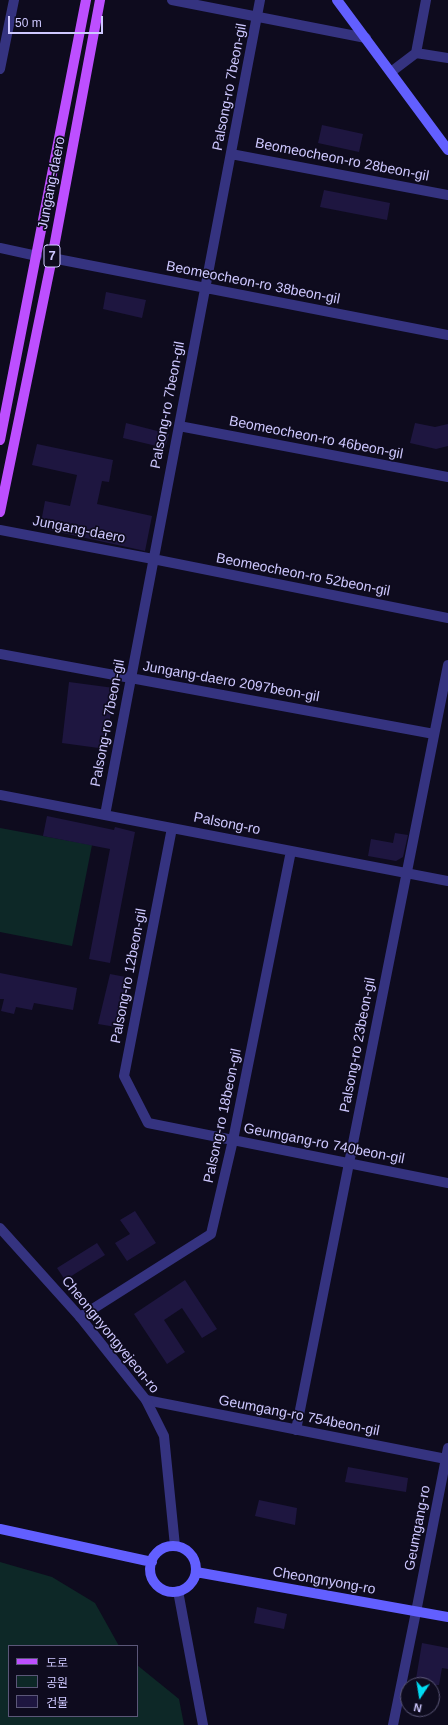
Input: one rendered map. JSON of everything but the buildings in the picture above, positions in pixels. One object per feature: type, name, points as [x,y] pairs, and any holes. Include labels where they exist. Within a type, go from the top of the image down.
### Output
[{"type":"main road","name":"Jungang-daero","points":[[0,440],[86,0]]},
{"type":"main road","name":"Jungang-daero","points":[[0,512],[52,258],[100,0]]},
{"type":"main road","points":[[337,0],[448,150]]},
{"type":"main road","points":[[0,1529],[152,1562]]},
{"type":"main road","points":[[174,1546],[182,1547],[188,1551],[193,1557],[196,1572],[194,1579],[189,1586],[178,1591],[168,1591],[156,1583],[151,1569],[155,1555],[160,1550],[174,1546]]},
{"type":"main road","name":"Cheongnyong-ro","points":[[196,1572],[448,1617]]},
{"type":"street","points":[[0,68],[14,0]]},
{"type":"street","points":[[172,0],[366,38]]},
{"type":"street","name":"Palsong-ro 7beon-gil","points":[[105,815],[260,0]]},
{"type":"street","points":[[391,72],[416,53],[426,0]]},
{"type":"street","points":[[416,53],[448,58]]},
{"type":"street","name":"Beomeocheon-ro 28beon-gil","points":[[231,154],[448,195]]},
{"type":"street","points":[[0,248],[37,256]]},
{"type":"street","name":"Beomeocheon-ro 38beon-gil","points":[[52,258],[448,335]]},
{"type":"street","name":"Beomeocheon-ro 46beon-gil","points":[[178,426],[448,477]]},
{"type":"street","name":"Jungang-daero","points":[[0,530],[153,558]]},
{"type":"street","name":"Beomeocheon-ro 52beon-gil","points":[[153,558],[448,618]]},
{"type":"street","name":"Jungang-daero 2097beon-gil","points":[[0,654],[434,734]]},
{"type":"street","name":"Palsong-ro 23beon-gil","points":[[296,1430],[448,665]]},
{"type":"street","name":"Palsong-ro","points":[[0,795],[448,881]]},
{"type":"street","name":"Palsong-ro 12beon-gil","points":[[148,1123],[124,1076],[172,828]]},
{"type":"street","name":"Palsong-ro 18beon-gil","points":[[80,1317],[211,1234],[233,1140],[291,851]]},
{"type":"street","name":"Geumgang-ro 740beon-gil","points":[[148,1123],[448,1183]]},
{"type":"street","name":"Cheongnyongyejeon-ro","points":[[0,1228],[80,1317],[146,1400],[164,1436],[174,1546]]},
{"type":"street","name":"Geumgang-ro 754beon-gil","points":[[146,1400],[446,1459]]},
{"type":"street","name":"Geumgang-ro","points":[[393,1725],[448,1448]]},
{"type":"street","points":[[178,1591],[204,1725]]},
{"type":"green space","points":[[0,828],[92,845],[72,946],[0,932]]},
{"type":"green space","points":[[0,1562],[52,1577],[95,1603],[118,1645],[8,1645],[8,1717],[138,1717],[138,1666],[179,1699],[184,1725],[0,1725]]}]
